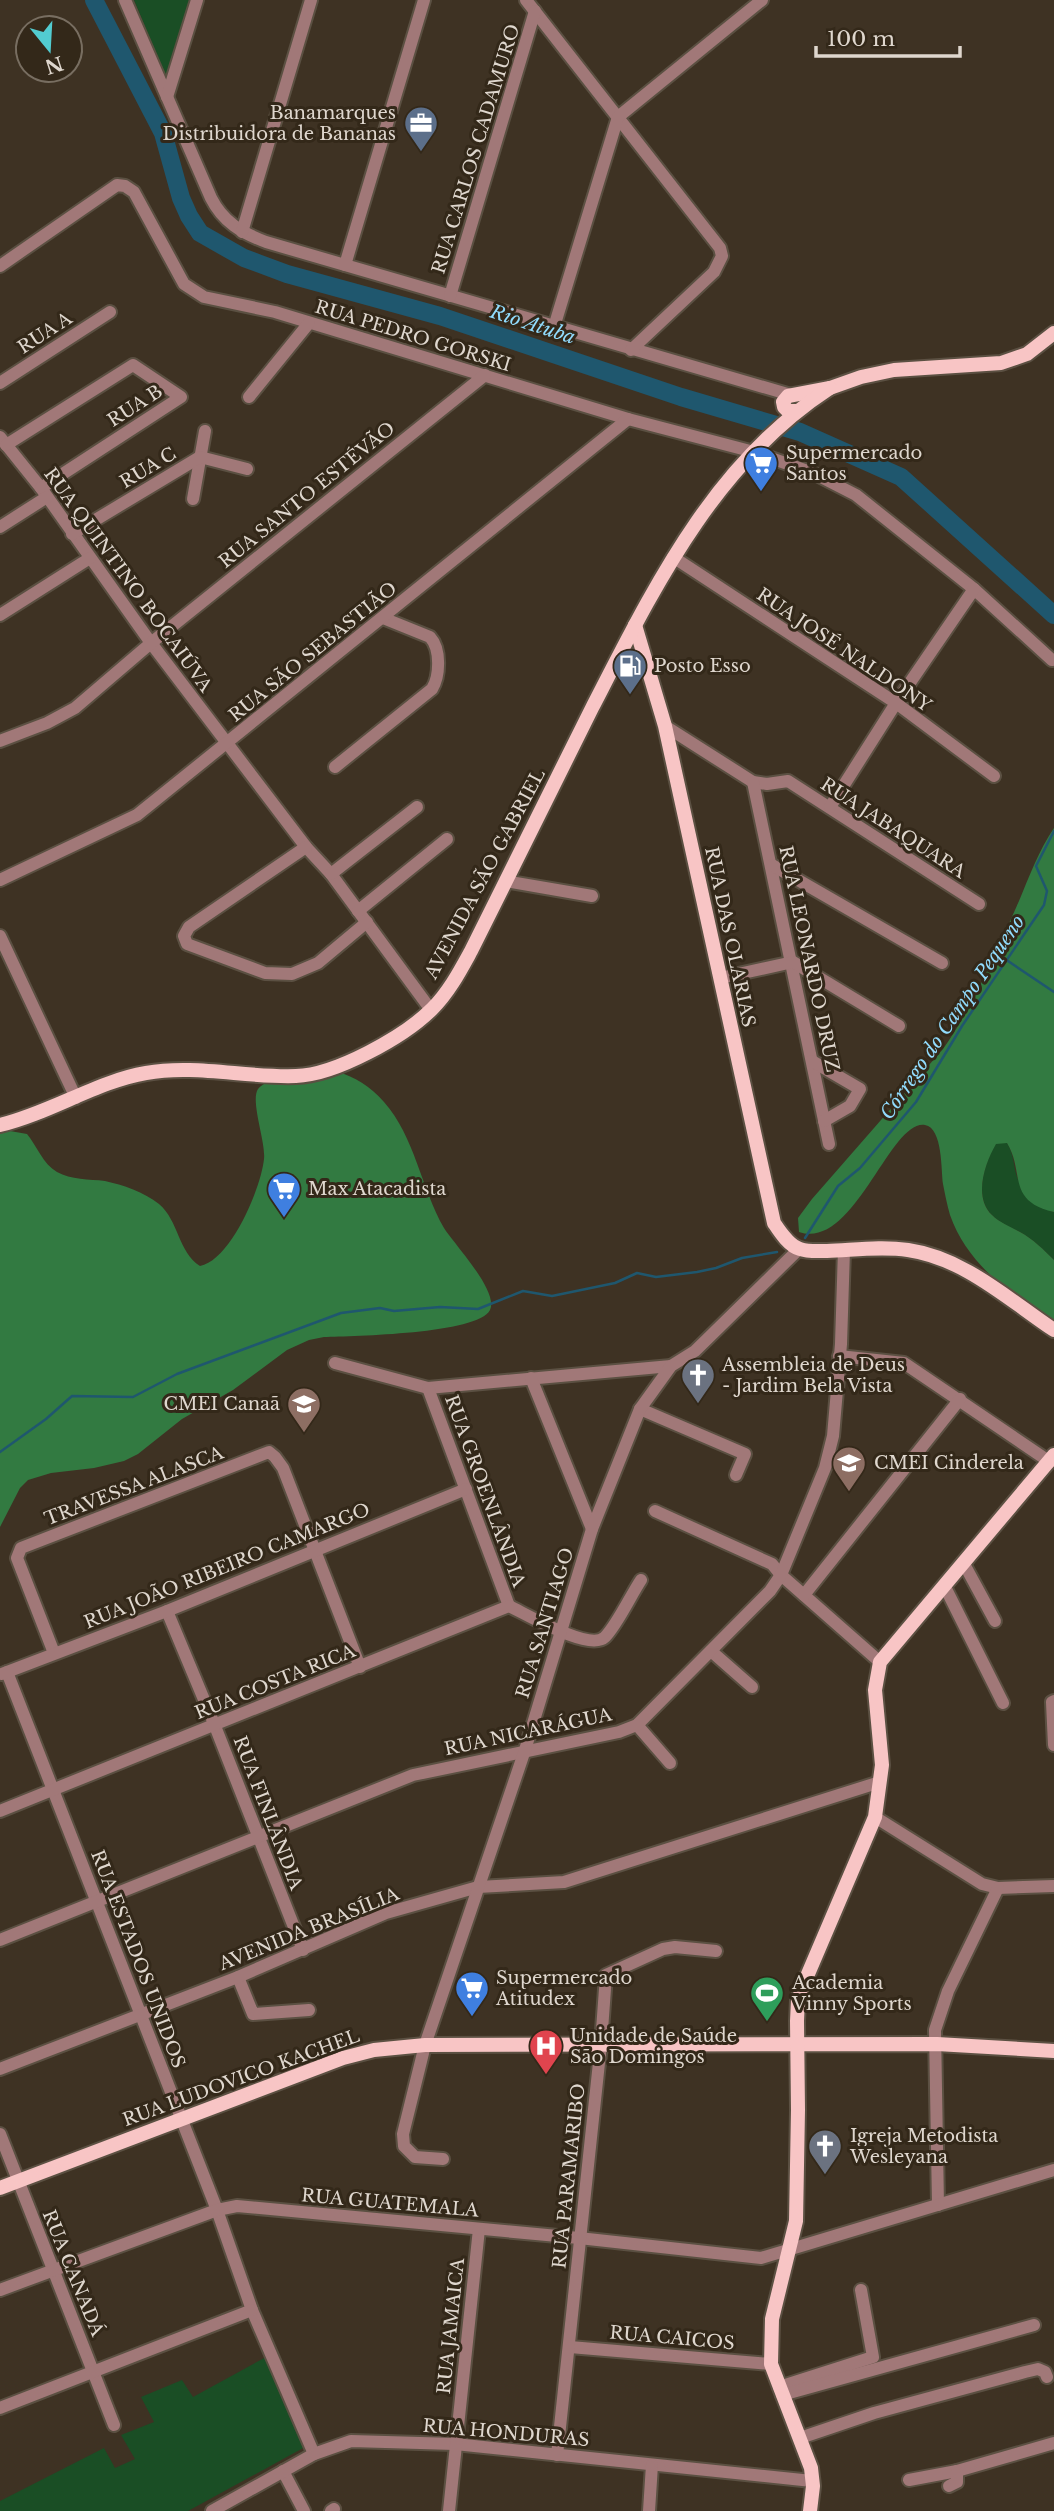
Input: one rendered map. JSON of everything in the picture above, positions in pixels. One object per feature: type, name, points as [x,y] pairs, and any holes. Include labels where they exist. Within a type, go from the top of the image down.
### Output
[{"type":"main road","points":[[791,403],[830,388],[894,370],[1001,363],[1027,354],[1054,333]]},
{"type":"main road","name":"AVENIDA SÃO GABRIEL","points":[[0,1125],[40,1113],[145,1073],[179,1070],[296,1076],[317,1074],[341,1067],[367,1053],[431,1010],[460,970],[635,625],[673,557],[719,491],[782,424],[791,403]]},
{"type":"main road","name":"RUA DAS OLARIAS","points":[[635,625],[665,726],[774,1223],[785,1238],[799,1249]]},
{"type":"main road","points":[[799,1249],[881,1248],[909,1250],[937,1257],[964,1269],[1054,1330]]},
{"type":"main road","points":[[810,2511],[811,2468],[771,2364],[772,2319],[796,2221],[798,2000],[875,1817],[882,1765],[875,1690],[880,1662],[1052,1458]]},
{"type":"main road","name":"RUA LUDOVICO KACHEL","points":[[0,2188],[343,2058],[374,2050],[425,2045],[937,2044],[1054,2051]]},
{"type":"street","points":[[125,0],[216,208],[230,225],[266,242],[759,387],[791,403]]},
{"type":"street","points":[[167,97],[197,0]]},
{"type":"street","points":[[242,232],[311,0]]},
{"type":"street","points":[[345,265],[424,0]]},
{"type":"street","points":[[526,0],[716,241],[722,256],[714,272],[631,349]]},
{"type":"street","points":[[554,327],[618,117],[762,0]]},
{"type":"street","name":"RUA CARLOS CADAMURO","points":[[450,296],[535,11]]},
{"type":"street","name":"RUA PEDRO GORSKI","points":[[0,266],[117,185],[125,186],[134,192],[184,284],[192,292],[275,312],[628,419],[754,452],[813,472],[856,495],[974,589],[1052,660]]},
{"type":"street","name":"RUA A","points":[[0,383],[110,312]]},
{"type":"street","points":[[249,397],[309,323]]},
{"type":"street","name":"RUA B","points":[[3,441],[133,365],[180,397],[44,493]]},
{"type":"street","name":"RUA SANTO ESTÉVÃO","points":[[0,741],[47,723],[75,708],[151,643],[485,375]]},
{"type":"street","name":"RUA SÃO SEBASTIÃO","points":[[0,880],[137,814],[628,419]]},
{"type":"street","points":[[193,499],[205,431]]},
{"type":"street","name":"RUA QUINTINO BOCAIÚVA","points":[[3,441],[44,493],[151,643],[306,847],[331,874],[431,1010]]},
{"type":"street","name":"RUA C","points":[[72,534],[200,457],[247,469]]},
{"type":"street","points":[[0,527],[44,493]]},
{"type":"street","name":"RUA JOSÉ NALDONY","points":[[673,557],[896,703],[994,776]]},
{"type":"street","points":[[0,615],[90,558]]},
{"type":"street","points":[[830,807],[896,703],[974,589]]},
{"type":"street","points":[[335,767],[432,689],[437,680],[436,644],[430,637],[383,618]]},
{"type":"street","points":[[665,726],[753,782]]},
{"type":"street","name":"RUA JABAQUARA","points":[[753,782],[788,780],[979,904]]},
{"type":"street","name":"RUA LEONARDO DRUZ","points":[[753,782],[793,962],[829,1144]]},
{"type":"street","points":[[331,874],[417,807]]},
{"type":"street","points":[[358,911],[447,839]]},
{"type":"street","points":[[306,847],[189,927],[184,936],[187,944],[265,973],[292,974],[318,963],[367,922]]},
{"type":"street","points":[[772,865],[942,963]]},
{"type":"street","points":[[505,881],[592,896]]},
{"type":"street","points":[[0,936],[76,1098]]},
{"type":"street","points":[[720,978],[793,962],[899,1026]]},
{"type":"street","points":[[812,1061],[860,1089],[850,1107],[824,1121]]},
{"type":"street","name":"RUA SANTIAGO","points":[[443,2159],[415,2157],[404,2146],[403,2134],[425,2045],[525,1750],[593,1529],[640,1409],[671,1366],[695,1351],[799,1249]]},
{"type":"street","name":"RUA NICARÁGUA","points":[[0,1940],[413,1775],[619,1732],[637,1725],[770,1591],[781,1575],[825,1468],[833,1436],[844,1250]]},
{"type":"street","points":[[839,1356],[904,1363],[1052,1458]]},
{"type":"street","points":[[335,1363],[428,1388],[671,1366]]},
{"type":"street","points":[[531,1378],[593,1529]]},
{"type":"street","name":"RUA GROENLÂNDIA","points":[[428,1388],[509,1606]]},
{"type":"street","points":[[804,1595],[960,1399]]},
{"type":"street","points":[[640,1409],[745,1454],[736,1475]]},
{"type":"street","name":"TRAVESSA ALASCA","points":[[54,1653],[17,1558],[21,1548],[269,1452],[283,1468],[313,1552]]},
{"type":"street","name":"RUA JOÃO RIBEIRO CAMARGO","points":[[4,1674],[167,1611],[466,1489]]},
{"type":"street","points":[[655,1510],[772,1564],[880,1662]]},
{"type":"street","points":[[313,1552],[360,1667]]},
{"type":"street","points":[[963,1562],[995,1621]]},
{"type":"street","points":[[509,1606],[561,1631],[592,1642],[604,1638],[641,1580]]},
{"type":"street","points":[[944,1585],[1003,1703]]},
{"type":"street","name":"RUA COSTA RICA","points":[[0,1811],[509,1606]]},
{"type":"street","name":"RUA FINLÂNDIA","points":[[167,1611],[303,1950]]},
{"type":"street","points":[[711,1651],[752,1687]]},
{"type":"street","name":"RUA ESTADOS UNIDOS","points":[[4,1674],[54,1788],[139,2015],[217,2210],[252,2310],[314,2454]]},
{"type":"street","points":[[1053,1702],[1054,1745]]},
{"type":"street","points":[[637,1725],[670,1763]]},
{"type":"street","name":"AVENIDA BRASÍLIA","points":[[0,2069],[237,1977],[386,1913],[478,1887],[564,1882],[880,1782]]},
{"type":"street","points":[[875,1817],[982,1884],[999,1888],[1054,1886]]},
{"type":"street","points":[[938,2205],[935,2030],[948,1991],[999,1888]]},
{"type":"street","name":"RUA PARAMARIBO","points":[[557,2455],[606,1975],[663,1949],[675,1947],[716,1951]]},
{"type":"street","points":[[237,1977],[253,2014],[309,2010]]},
{"type":"street","name":"RUA CANADÁ","points":[[0,2134],[114,2425]]},
{"type":"street","name":"RUA GUATEMALA","points":[[0,2290],[217,2210],[237,2206],[761,2258],[1054,2170]]},
{"type":"street","name":"RUA JAMAICA","points":[[449,2511],[479,2229]]},
{"type":"street","points":[[780,2391],[873,2357],[861,2290]]},
{"type":"street","points":[[0,2407],[252,2310]]},
{"type":"street","points":[[780,2391],[1034,2325]]},
{"type":"street","name":"RUA CAICOS","points":[[570,2347],[771,2364]]},
{"type":"street","points":[[800,2438],[874,2413],[1025,2372],[1038,2369],[1045,2372],[1047,2377]]},
{"type":"street","name":"RUA HONDURAS","points":[[212,2511],[314,2454],[351,2441],[455,2444],[812,2481]]},
{"type":"street","points":[[913,2480],[957,2471],[1054,2443]]},
{"type":"street","points":[[649,2511],[652,2465]]},
{"type":"street","points":[[283,2471],[304,2511]]},
{"type":"street","points":[[949,2486],[957,2482],[957,2471]]},
{"type":"green space","points":[[134,0],[191,0],[167,79]]},
{"type":"green space","points":[[1054,828],[1054,1212],[1029,1201],[1023,1193],[1007,1143],[996,1144],[985,1170],[982,1190],[986,1208],[992,1215],[1029,1238],[1054,1260],[1054,1327],[993,1278],[968,1250],[949,1211],[938,1142],[931,1128],[925,1125],[912,1129],[898,1142],[854,1205],[837,1222],[819,1233],[799,1232],[798,1218],[955,1032],[984,977],[1039,854]]},
{"type":"green space","points":[[336,1071],[368,1087],[395,1116],[411,1147],[436,1213],[488,1291],[490,1310],[481,1318],[440,1329],[309,1340],[287,1350],[233,1390],[182,1419],[138,1454],[124,1461],[51,1473],[28,1480],[20,1488],[0,1527],[0,1132],[27,1134],[48,1164],[62,1175],[119,1185],[159,1204],[171,1219],[187,1253],[200,1266],[212,1261],[233,1237],[251,1204],[262,1172],[264,1152],[256,1103],[258,1089],[282,1078]]},
{"type":"green space","points":[[996,1143],[1007,1143],[1017,1177],[1023,1187],[1038,1203],[1054,1212],[1054,1260],[1029,1238],[995,1218],[986,1208],[983,1179]]},
{"type":"green space","points":[[266,2357],[305,2447],[188,2511],[0,2511],[0,2501],[104,2448],[115,2468],[135,2459],[121,2435],[154,2422],[141,2397],[182,2380],[193,2397]]},
{"type":"waterway","name":"Rio Atuba","points":[[94,0],[163,133],[181,198],[200,233],[244,258],[287,274],[440,316],[681,397],[800,432],[901,477],[1054,615]]},
{"type":"waterway","name":"Córrego do Campo Pequeno","points":[[805,1238],[838,1186],[860,1168],[916,1102],[962,1026],[1044,905],[1047,891],[1036,866],[1054,831]]},
{"type":"waterway","points":[[1008,961],[1054,992]]},
{"type":"waterway","name":"Córrego do Campo Pequeno","points":[[0,1452],[46,1419],[72,1396],[133,1397],[177,1374],[341,1313],[380,1308],[394,1311],[440,1307],[478,1309],[523,1291],[552,1296],[615,1283],[637,1273],[656,1277],[697,1272],[742,1258],[777,1252]]},
{"type":"place","name":"Banamarques Distribuidora de Bananas","points":[[421,153]]},
{"type":"place","name":"Supermercado Santos","points":[[761,493]]},
{"type":"place","name":"Posto Esso","points":[[630,696]]},
{"type":"place","name":"Max Atacadista","points":[[284,1219]]},
{"type":"place","name":"Assembleia de Deus - Jardim Bela Vista","points":[[698,1405]]},
{"type":"place","name":"CMEI Canaã","points":[[304,1434]]},
{"type":"place","name":"CMEI Cinderela","points":[[849,1493]]},
{"type":"place","name":"Supermercado Atitudex","points":[[472,2018]]},
{"type":"place","name":"Academia Vinny Sports","points":[[767,2023]]},
{"type":"place","name":"Unidade de Saúde São Domingos","points":[[546,2076]]},
{"type":"place","name":"Igreja Metodista Wesleyana","points":[[825,2176]]}]
